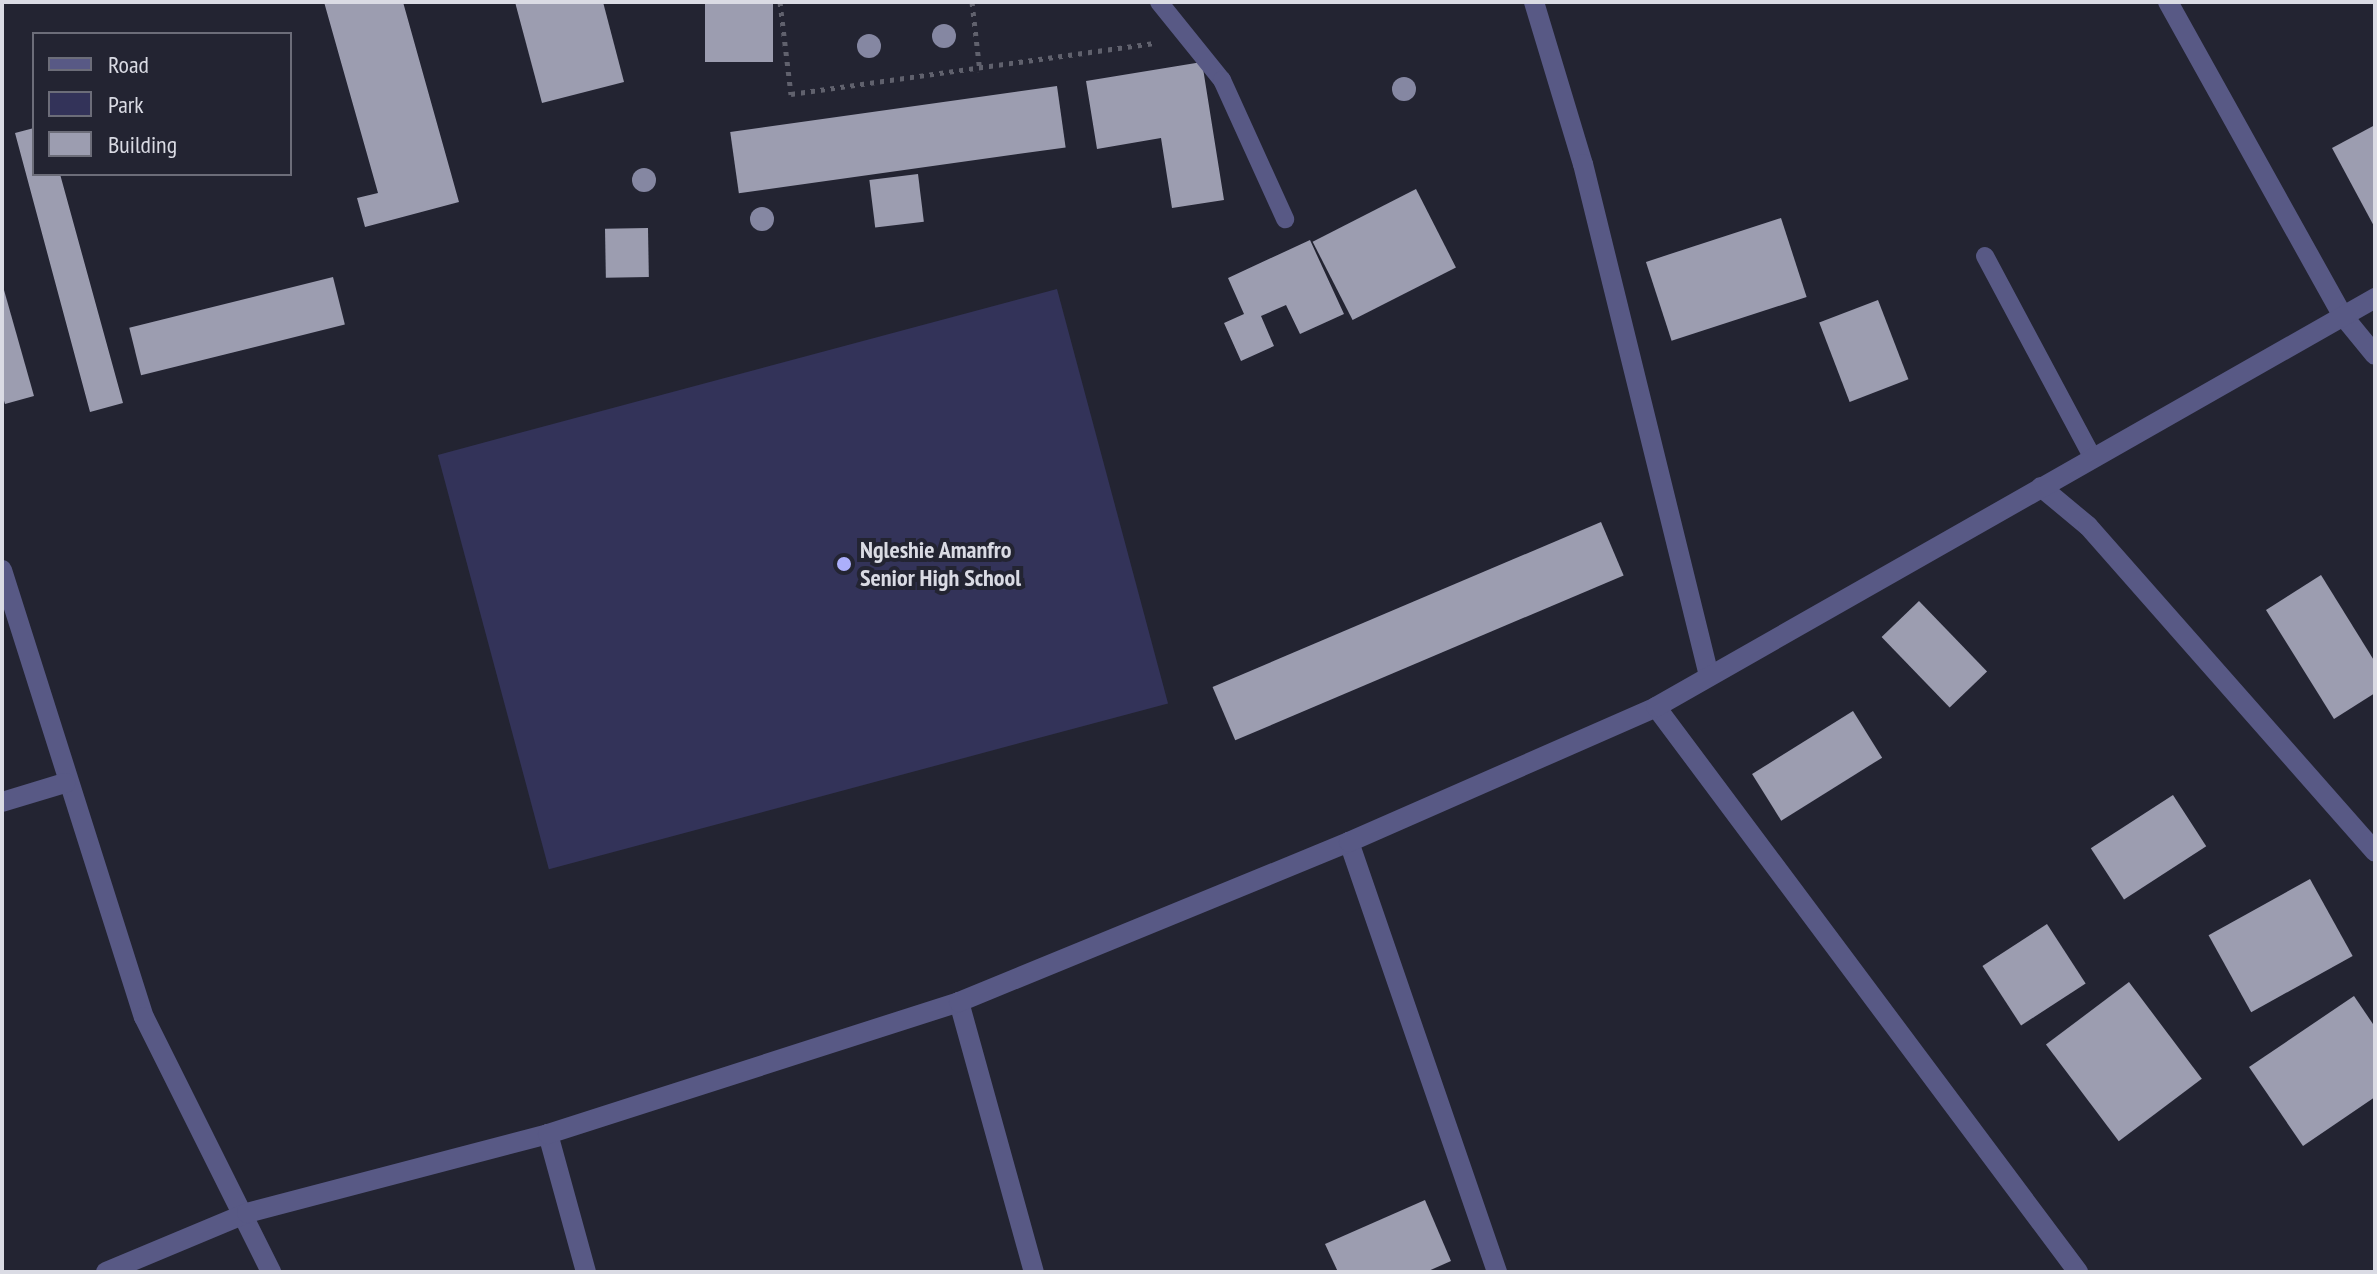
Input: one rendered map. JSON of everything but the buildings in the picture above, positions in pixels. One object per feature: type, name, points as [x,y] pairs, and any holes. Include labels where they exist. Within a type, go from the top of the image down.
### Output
[{"type":"street","points":[[1534,2],[1583,164],[1709,676]]},
{"type":"street","points":[[2168,2],[2343,316],[2375,355]]},
{"type":"street","points":[[106,1272],[247,1213],[548,1134],[959,1002],[1349,842],[1656,707],[2375,298]]},
{"type":"street","points":[[2041,487],[2088,526],[2375,852]]},
{"type":"street","points":[[2,570],[65,783],[144,1017],[247,1213],[271,1272]]},
{"type":"street","points":[[1656,707],[2078,1272]]},
{"type":"street","points":[[2,802],[65,783]]},
{"type":"street","points":[[1349,842],[1497,1272]]},
{"type":"street","points":[[959,1002],[1034,1272]]},
{"type":"street","points":[[548,1134],[586,1272]]},
{"type":"lane","points":[[1159,2],[1222,80],[1285,219]]},
{"type":"lane","points":[[1985,256],[2093,458]]},
{"type":"path","points":[[780,2],[791,94],[980,73],[1187,37]]},
{"type":"path","points":[[972,2],[980,73]]},
{"type":"green space","points":[[1057,289],[1168,703],[549,869],[438,455]]},
{"type":"place","name":"Ngleshie Amanfro Senior High School","points":[[844,564]]}]
